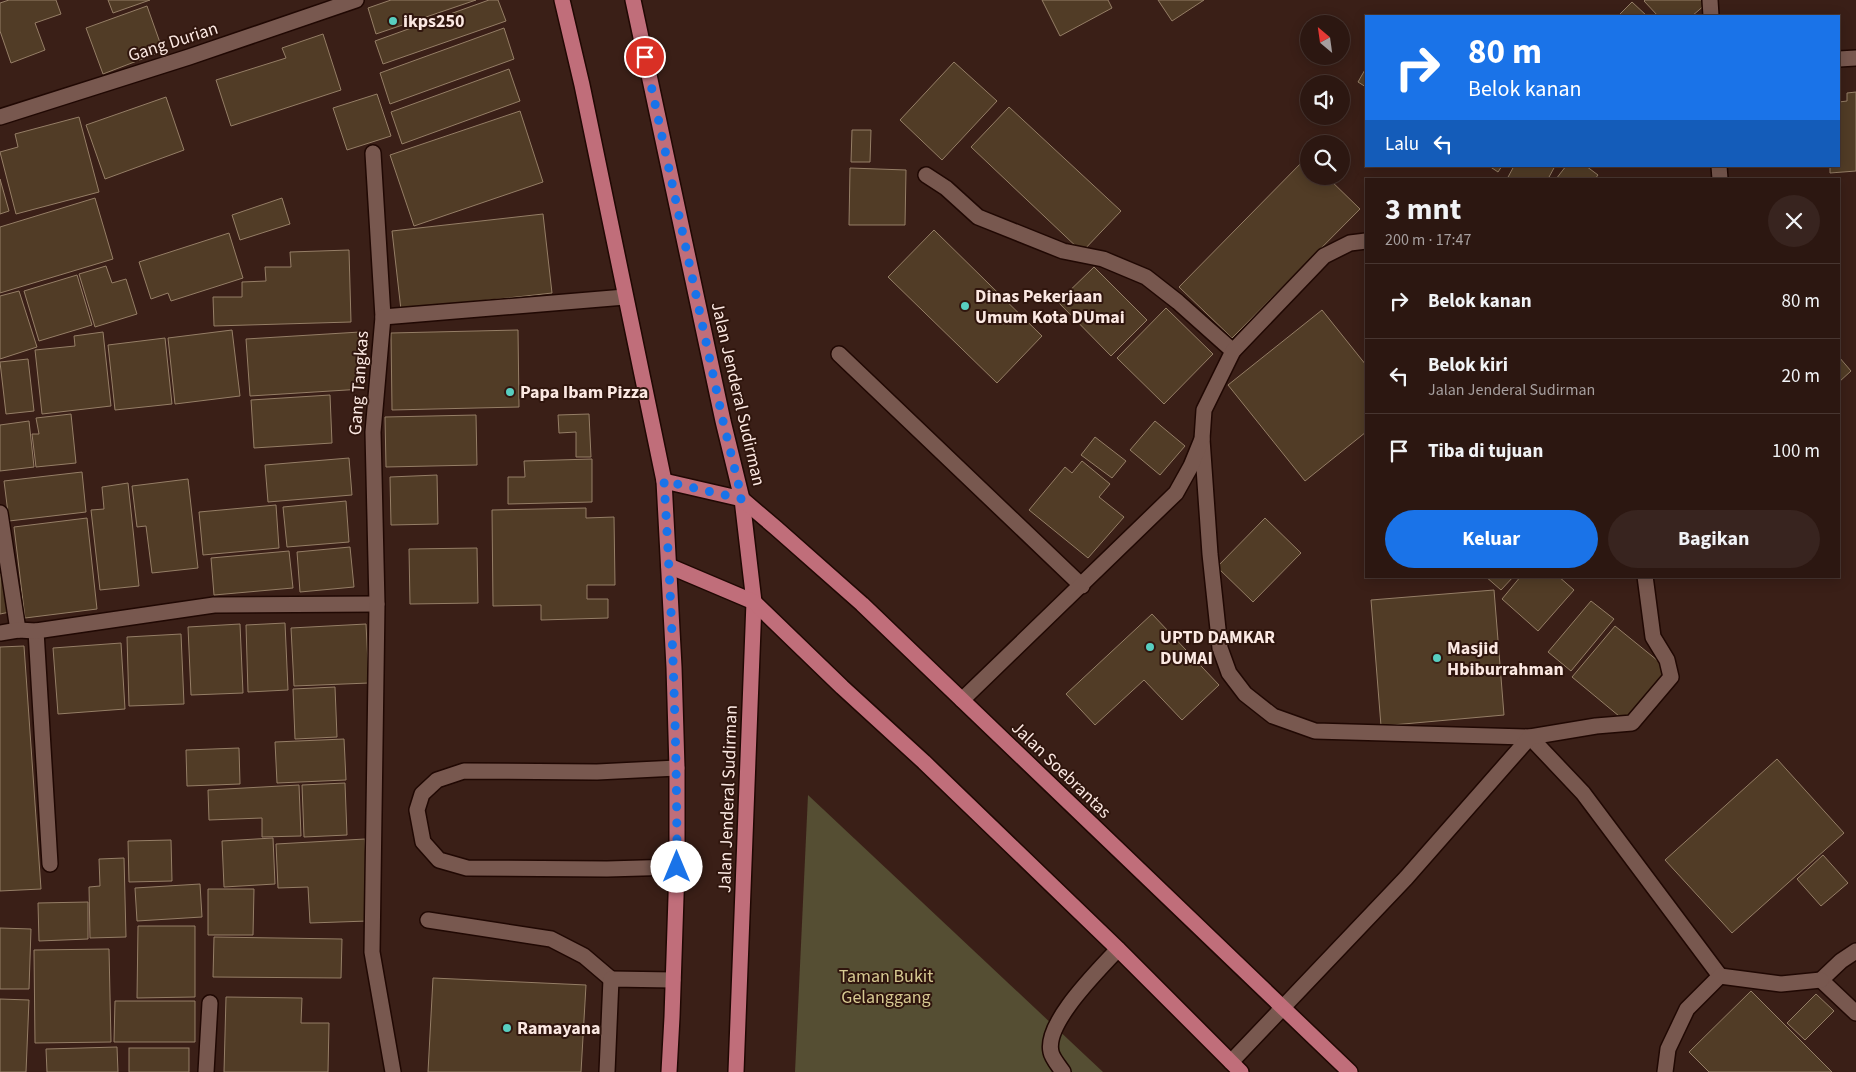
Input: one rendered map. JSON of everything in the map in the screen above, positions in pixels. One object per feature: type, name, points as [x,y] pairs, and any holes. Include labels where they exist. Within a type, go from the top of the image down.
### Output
[{"type":"main road","points":[[562,0],[582,85],[664,481],[677,768],[677,867],[669,1072]]},
{"type":"main road","name":"Jalan Jenderal Sudirman","points":[[633,0],[723,421],[742,499],[754,602],[736,1072]]},
{"type":"main road","points":[[664,481],[742,499]]},
{"type":"main road","name":"Jalan Soebrantas","points":[[742,499],[862,604],[1350,1072]]},
{"type":"main road","points":[[669,566],[754,602],[1118,949],[1236,1067]]},
{"type":"street","name":"Gang Durian","points":[[0,117],[189,57],[356,0]]},
{"type":"street","points":[[1710,0],[1711,15]]},
{"type":"street","points":[[1840,59],[1856,58]]},
{"type":"street","points":[[373,153],[383,317]]},
{"type":"street","points":[[926,175],[946,188],[978,218],[1063,251],[1103,259],[1146,277],[1178,302],[1233,352]]},
{"type":"street","points":[[1365,241],[1350,243],[1324,256],[1233,352],[1204,410],[1202,439],[1210,554],[1220,648],[1229,673],[1245,694],[1273,716],[1315,731],[1530,737],[1596,726],[1632,723],[1671,677],[1667,660],[1653,638],[1645,578]]},
{"type":"street","name":"Gang Tangkas","points":[[393,1072],[372,952],[376,604],[374,432],[383,317],[625,297]]},
{"type":"street","points":[[839,354],[1082,586]]},
{"type":"street","points":[[962,700],[1176,493],[1191,466],[1202,439]]},
{"type":"street","points":[[0,513],[18,630]]},
{"type":"street","points":[[0,633],[18,630],[36,631],[214,605],[376,604]]},
{"type":"street","points":[[36,631],[50,864]]},
{"type":"street","points":[[1530,737],[1583,793],[1720,976],[1781,984],[1821,980],[1856,950]]},
{"type":"street","points":[[1236,1067],[1283,1007],[1406,878],[1530,737]]},
{"type":"street","points":[[677,768],[597,772],[464,771],[437,780],[422,794],[417,810],[423,842],[439,860],[467,868],[607,870],[677,867]]},
{"type":"street","points":[[428,920],[551,939],[584,956],[611,978],[673,980]]},
{"type":"street","points":[[1063,1072],[1051,1053],[1050,1038],[1067,1006],[1118,949]]},
{"type":"street","points":[[1665,1072],[1668,1049],[1687,1008],[1720,976]]},
{"type":"street","points":[[607,1072],[611,978]]},
{"type":"street","points":[[1821,980],[1856,1013]]},
{"type":"street","points":[[206,1072],[210,1003]]},
{"type":"green space","name":"Taman Bukit Gelanggang","points":[[808,795],[1103,1072],[795,1072]]},
{"type":"building","points":[[9,0],[56,0],[61,14],[35,23],[45,50],[11,63],[0,31],[0,3]]},
{"type":"building","points":[[108,0],[150,0],[113,13]]},
{"type":"building","name":"ikps250","points":[[391,0],[476,0],[376,34],[368,8]]},
{"type":"building","points":[[489,0],[498,0],[506,21],[383,64],[375,41]]},
{"type":"building","points":[[1042,0],[1108,0],[1112,8],[1060,36]]},
{"type":"building","points":[[1158,0],[1204,0],[1172,21]]},
{"type":"building","points":[[1702,0],[1706,4],[1693,15],[1657,15],[1644,1]]},
{"type":"building","points":[[1632,2],[1646,15],[1619,15]]},
{"type":"building","points":[[147,6],[163,51],[103,74],[86,28]]},
{"type":"building","points":[[504,28],[514,59],[390,104],[380,73]]},
{"type":"building","points":[[323,34],[341,90],[231,126],[216,80],[286,58],[282,48]]},
{"type":"building","points":[[954,62],[997,101],[942,160],[900,120]]},
{"type":"building","points":[[509,69],[520,101],[402,144],[391,112]]},
{"type":"building","points":[[1365,70],[1365,86],[1358,82]]},
{"type":"building","points":[[1856,92],[1856,171],[1830,173],[1830,167],[1840,167],[1840,102],[1847,101],[1847,93]]},
{"type":"building","points":[[377,94],[391,136],[347,150],[333,108]]},
{"type":"building","points":[[166,97],[184,150],[105,179],[86,125]]},
{"type":"building","points":[[1009,107],[1121,211],[1082,252],[971,147]]},
{"type":"building","points":[[520,111],[543,182],[414,226],[390,155]]},
{"type":"building","points":[[79,117],[99,192],[16,214],[0,152],[18,147],[15,134]]},
{"type":"building","points":[[852,130],[871,130],[870,162],[851,162]]},
{"type":"building","points":[[1300,164],[1300,185],[1335,185],[1360,209],[1232,338],[1179,287]]},
{"type":"building","points":[[1490,167],[1501,167],[1498,172]]},
{"type":"building","points":[[1513,167],[1554,167],[1549,178],[1508,178]]},
{"type":"building","points":[[1565,167],[1587,167],[1598,175],[1596,178],[1557,178]]},
{"type":"building","points":[[850,168],[906,170],[905,225],[849,225]]},
{"type":"building","points":[[0,179],[9,211],[0,214]]},
{"type":"building","points":[[95,198],[113,259],[0,293],[0,227]]},
{"type":"building","points":[[282,198],[290,224],[240,240],[232,215]]},
{"type":"building","points":[[543,214],[552,293],[401,310],[392,231]]},
{"type":"building","name":"Dinas Pekerjaan Umum Kota DUmai","points":[[934,230],[1042,336],[997,383],[888,277]]},
{"type":"building","points":[[229,233],[243,278],[171,301],[168,293],[151,299],[139,262]]},
{"type":"building","points":[[349,250],[351,322],[214,326],[213,297],[242,297],[242,282],[266,281],[265,267],[291,267],[290,252]]},
{"type":"building","points":[[106,266],[112,283],[126,279],[137,314],[95,327],[79,274]]},
{"type":"building","points":[[1094,267],[1147,320],[1111,356],[1058,302]]},
{"type":"building","points":[[77,275],[92,325],[39,341],[24,291]]},
{"type":"building","points":[[19,291],[37,347],[0,359],[0,296]]},
{"type":"building","points":[[1166,308],[1213,354],[1164,404],[1117,358]]},
{"type":"building","points":[[1322,310],[1365,364],[1365,433],[1305,481],[1228,385]]},
{"type":"building","points":[[232,330],[240,396],[175,404],[168,338]]},
{"type":"building","points":[[518,330],[519,407],[392,410],[391,333]]},
{"type":"building","points":[[103,332],[111,406],[42,414],[35,350],[75,346],[74,336]]},
{"type":"building","points":[[360,332],[363,389],[250,396],[246,339]]},
{"type":"building","points":[[165,338],[172,404],[115,410],[108,345]]},
{"type":"building","points":[[1840,358],[1851,371],[1840,381]]},
{"type":"building","points":[[28,359],[34,411],[6,414],[0,362]]},
{"type":"building","points":[[330,395],[332,443],[254,448],[251,400]]},
{"type":"building","points":[[71,414],[76,463],[36,467],[32,434],[39,434],[36,418]]},
{"type":"building","points":[[589,414],[591,457],[576,457],[576,432],[559,433],[558,415]]},
{"type":"building","points":[[476,415],[477,465],[386,467],[385,417]]},
{"type":"building","points":[[29,421],[34,467],[0,471],[0,425]]},
{"type":"building","points":[[1155,421],[1185,446],[1160,475],[1130,450]]},
{"type":"building","points":[[1095,437],[1126,461],[1112,478],[1081,455]]},
{"type":"building","points":[[349,458],[352,495],[268,502],[265,465]]},
{"type":"building","points":[[592,459],[592,502],[508,504],[508,477],[525,477],[524,461]]},
{"type":"building","points":[[1082,461],[1110,484],[1099,497],[1124,517],[1088,558],[1029,510],[1065,467],[1072,473]]},
{"type":"building","points":[[82,472],[86,512],[9,521],[4,481]]},
{"type":"building","points":[[437,475],[438,524],[391,525],[390,477]]},
{"type":"building","points":[[188,479],[198,568],[152,573],[146,526],[137,527],[132,486]]},
{"type":"building","points":[[128,483],[139,586],[100,590],[91,510],[104,509],[102,487]]},
{"type":"building","points":[[346,501],[349,542],[287,547],[283,507]]},
{"type":"building","points":[[276,505],[279,548],[203,555],[199,512]]},
{"type":"building","points":[[586,508],[586,518],[614,517],[615,585],[587,585],[587,599],[608,599],[608,618],[541,620],[541,605],[493,606],[492,510]]},
{"type":"building","points":[[87,518],[97,609],[25,618],[14,527]]},
{"type":"building","points":[[1265,518],[1301,553],[1253,602],[1217,567]]},
{"type":"building","points":[[350,547],[354,587],[300,592],[297,552]]},
{"type":"building","points":[[477,548],[478,603],[410,604],[409,549]]},
{"type":"building","points":[[289,551],[293,588],[214,595],[211,558]]},
{"type":"building","points":[[0,574],[2,574],[10,612],[0,614]]},
{"type":"building","points":[[1487,578],[1512,578],[1501,590]]},
{"type":"building","points":[[1519,578],[1560,578],[1574,590],[1538,631],[1502,599]]},
{"type":"building","name":"Masjid Hbiburrahman","points":[[1494,590],[1504,715],[1381,726],[1371,600]]},
{"type":"building","points":[[1591,601],[1614,619],[1571,671],[1548,652]]},
{"type":"building","name":"UPTD DAMKAR DUMAI","points":[[1152,614],[1219,685],[1182,720],[1144,680],[1095,725],[1066,694]]},
{"type":"building","points":[[285,623],[288,690],[248,692],[246,625]]},
{"type":"building","points":[[240,624],[243,693],[191,695],[188,627]]},
{"type":"building","points":[[366,624],[369,683],[294,686],[291,628]]},
{"type":"building","points":[[1615,626],[1668,669],[1625,721],[1572,677]]},
{"type":"building","points":[[181,634],[184,704],[129,706],[127,637]]},
{"type":"building","points":[[121,643],[125,709],[58,714],[53,648]]},
{"type":"building","points":[[24,646],[41,889],[0,891],[0,647]]},
{"type":"building","points":[[335,687],[337,737],[295,739],[293,689]]},
{"type":"building","points":[[344,739],[346,780],[277,783],[275,742]]},
{"type":"building","points":[[239,748],[240,784],[187,786],[186,750]]},
{"type":"building","points":[[1777,759],[1844,833],[1732,933],[1665,860]]},
{"type":"building","points":[[345,783],[347,835],[304,837],[302,785]]},
{"type":"building","points":[[299,785],[301,836],[262,837],[262,818],[209,820],[208,790]]},
{"type":"building","points":[[273,838],[275,884],[224,887],[222,841]]},
{"type":"building","points":[[365,839],[368,921],[310,923],[308,887],[278,888],[276,844]]},
{"type":"building","points":[[171,840],[172,881],[129,882],[128,841]]},
{"type":"building","points":[[1823,855],[1848,883],[1821,906],[1797,879]]},
{"type":"building","points":[[124,858],[126,937],[90,938],[89,887],[100,886],[99,859]]},
{"type":"building","points":[[200,884],[202,917],[137,921],[135,888]]},
{"type":"building","points":[[208,889],[254,889],[253,935],[208,935]]},
{"type":"building","points":[[88,902],[88,939],[39,941],[38,903]]},
{"type":"building","points":[[138,926],[195,926],[195,997],[137,998]]},
{"type":"building","points":[[0,928],[31,929],[29,989],[0,989]]},
{"type":"building","points":[[214,937],[342,939],[341,978],[213,977]]},
{"type":"building","points":[[109,949],[111,1042],[35,1043],[34,950]]},
{"type":"building","name":"Ramayana","points":[[433,978],[586,985],[581,1072],[428,1072]]},
{"type":"building","points":[[1751,991],[1832,1072],[1709,1072],[1689,1052]]},
{"type":"building","points":[[1816,994],[1834,1011],[1805,1040],[1787,1023]]},
{"type":"building","points":[[226,997],[302,998],[301,1023],[329,1023],[328,1072],[224,1072]]},
{"type":"building","points":[[0,999],[29,1000],[26,1072],[0,1072]]},
{"type":"building","points":[[115,1001],[195,1001],[195,1042],[114,1042]]},
{"type":"building","points":[[117,1047],[118,1072],[47,1072],[46,1049]]},
{"type":"building","points":[[129,1048],[189,1048],[189,1072],[129,1072]]},
{"type":"place","name":"ikps250","points":[[393,21]]},
{"type":"place","name":"Dinas Pekerjaan Umum Kota DUmai","points":[[965,306]]},
{"type":"place","name":"Papa Ibam Pizza","points":[[510,392]]},
{"type":"place","name":"UPTD DAMKAR DUMAI","points":[[1150,647]]},
{"type":"place","name":"Masjid Hbiburrahman","points":[[1437,658]]},
{"type":"place","name":"Ramayana","points":[[507,1028]]},
{"type":"route","points":[[645,57],[723,421],[742,499],[664,481],[675,701],[677,867]]}]
